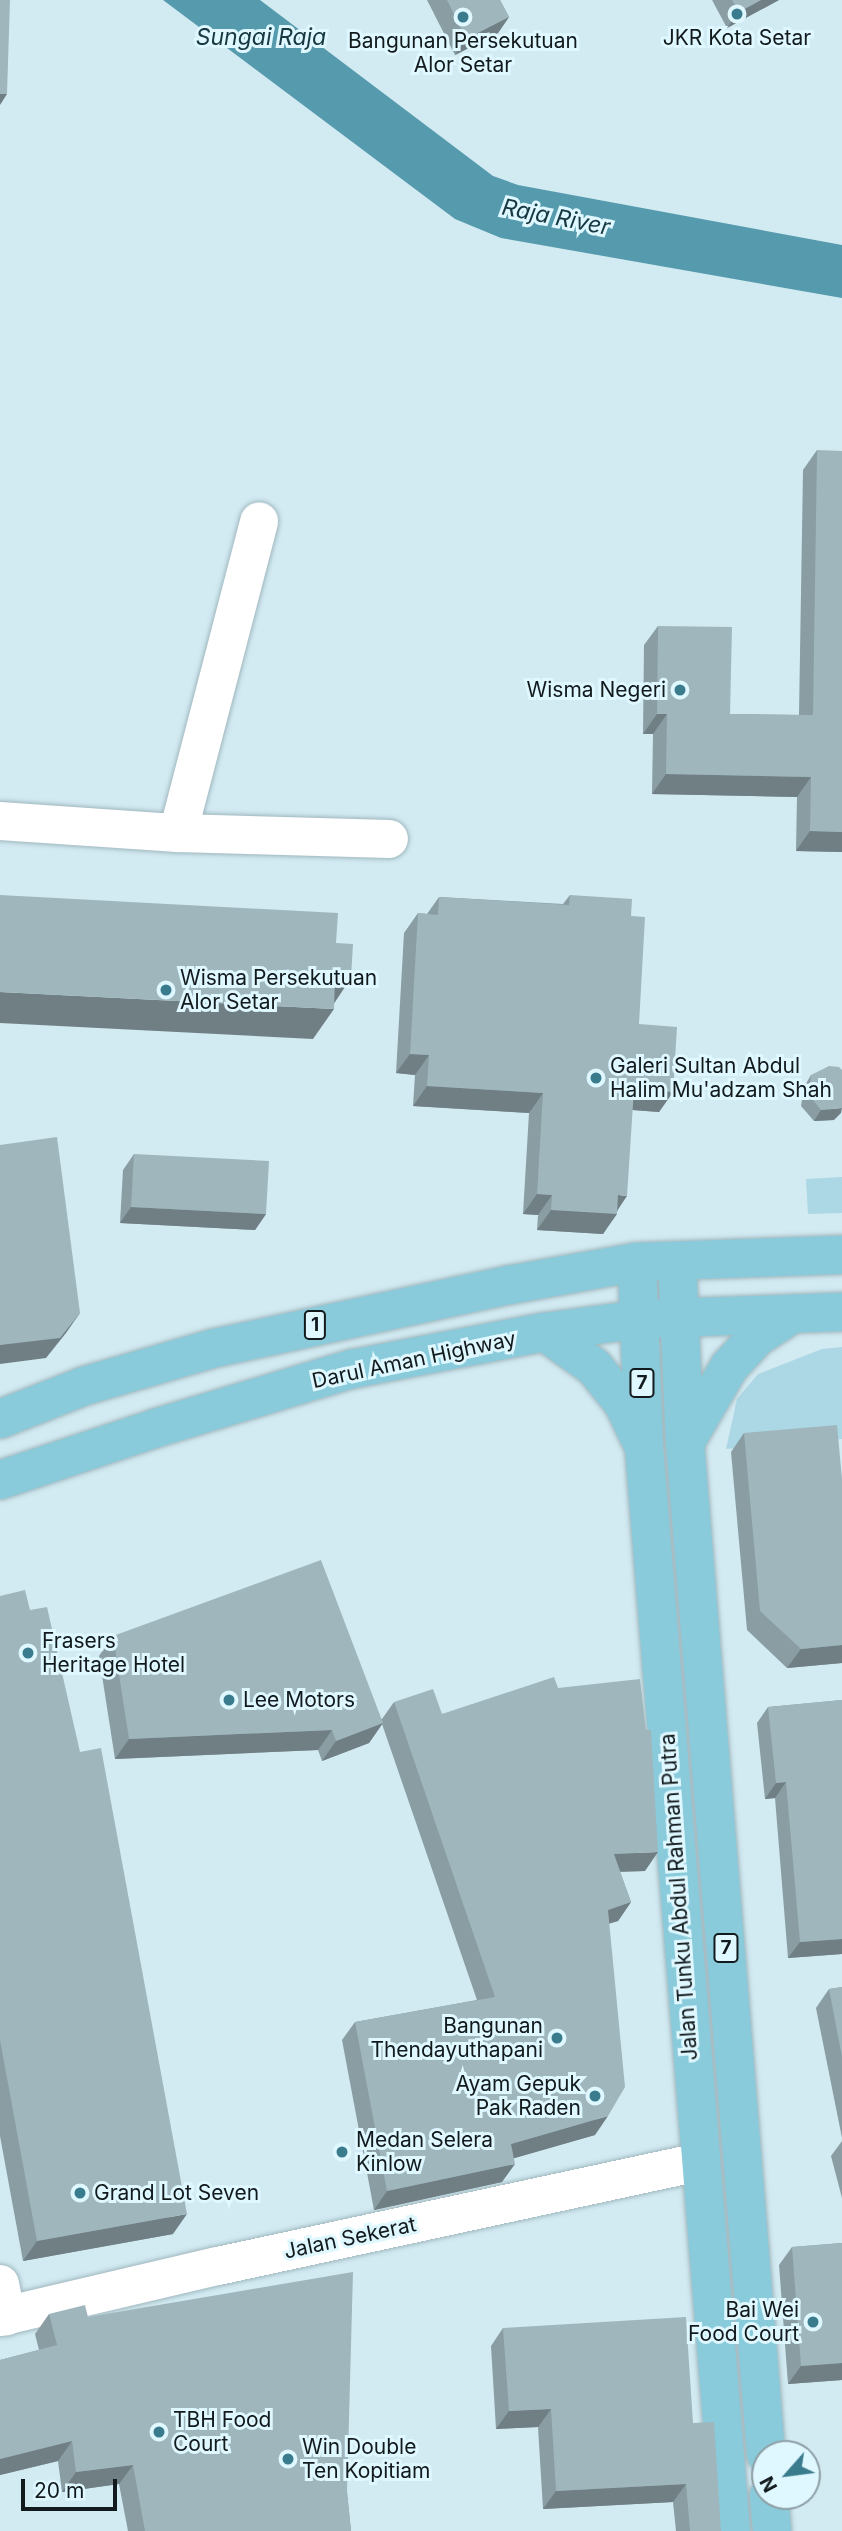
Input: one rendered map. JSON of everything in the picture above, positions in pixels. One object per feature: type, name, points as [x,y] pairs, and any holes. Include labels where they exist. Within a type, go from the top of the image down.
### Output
[{"type":"main road","name":"1","points":[[0,1419],[84,1386],[215,1348],[336,1320],[638,1262],[842,1255]]},
{"type":"main road","name":"Jalan Tunku Abdul Rahman Putra","points":[[677,1261],[685,1443],[765,2440]]},
{"type":"main road","name":"Jalan Tunku Abdul Rahman Putra","points":[[638,1262],[644,1446],[731,2531]]},
{"type":"main road","name":"Darul Aman Highway","points":[[0,1480],[156,1428],[352,1369],[545,1332],[640,1319],[842,1312]]},
{"type":"main road","points":[[685,1443],[729,1367],[757,1336],[792,1314]]},
{"type":"main road","points":[[545,1332],[594,1367],[623,1403],[644,1446]]},
{"type":"main road","points":[[770,2510],[772,2531]]},
{"type":"street","points":[[178,833],[259,521]]},
{"type":"street","points":[[0,821],[178,833],[389,839]]},
{"type":"street","name":"Jalan Sekerat","points":[[2,2306],[700,2162]]},
{"type":"shaded area","points":[[842,1177],[842,1213],[808,1214],[806,1179]]},
{"type":"shaded area","points":[[842,1347],[842,1439],[726,1449],[737,1399],[758,1374],[822,1349]]},
{"type":"water","name":"Sungai Raja","points":[[163,0],[260,0],[493,176],[518,185],[842,245],[842,298],[501,238],[455,219]]},
{"type":"building","points":[[0,0],[10,0],[7,94],[0,94]]},
{"type":"building","points":[[447,0],[500,0],[509,17],[466,39]]},
{"type":"building","points":[[732,0],[761,0],[739,12]]},
{"type":"building","name":"Wisma Negeri","points":[[817,450],[842,451],[842,832],[810,831],[811,777],[666,774],[667,714],[657,714],[658,626],[732,627],[730,714],[813,715]]},
{"type":"building","name":"Wisma Persekutuan Alor Setar","points":[[0,895],[338,913],[336,943],[353,944],[351,978],[335,977],[334,1009],[0,992]]},
{"type":"building","points":[[570,895],[632,899],[631,916],[645,917],[639,1024],[677,1027],[673,1092],[634,1089],[627,1196],[618,1195],[617,1214],[551,1210],[552,1195],[537,1194],[543,1093],[427,1086],[429,1055],[410,1054],[418,913],[438,915],[439,897],[569,905]]},
{"type":"building","points":[[829,1066],[842,1070],[842,1108],[821,1110],[809,1095],[811,1075]]},
{"type":"building","points":[[57,1137],[80,1313],[60,1338],[0,1345],[0,1145]]},
{"type":"building","points":[[134,1154],[269,1161],[266,1214],[131,1207]]},
{"type":"building","points":[[837,1425],[842,1479],[842,1645],[801,1649],[760,1611],[744,1433]]},
{"type":"building","name":"Lee Motors","points":[[321,1560],[383,1723],[336,1741],[332,1730],[129,1739],[113,1636]]},
{"type":"building","points":[[25,1590],[30,1610],[47,1607],[80,1752],[101,1748],[187,2214],[37,2241],[0,2040],[0,1596]]},
{"type":"building","points":[[554,1677],[558,1688],[640,1679],[646,1730],[651,1730],[658,1852],[614,1854],[631,1902],[608,1910],[625,2087],[608,2116],[511,2144],[515,2164],[387,2191],[355,2022],[495,1997],[394,1702],[433,1689],[442,1714]]},
{"type":"building","points":[[842,1700],[842,1939],[800,1942],[786,1782],[776,1783],[768,1707]]},
{"type":"building","points":[[842,1987],[842,2057],[829,1989]]},
{"type":"building","name":"Bai Wei Food Court","points":[[842,2243],[842,2363],[801,2366],[792,2247]]},
{"type":"building","points":[[353,2272],[347,2492],[351,2531],[145,2531],[133,2465],[76,2472],[72,2441],[0,2459],[0,2360],[57,2345],[49,2314],[85,2305],[88,2317]]},
{"type":"building","points":[[686,2317],[693,2423],[714,2422],[721,2531],[690,2531],[686,2484],[556,2491],[551,2409],[509,2411],[503,2328]]},
{"type":"place","name":"JKR Kota Setar","points":[[737,14]]},
{"type":"place","name":"Bangunan Persekutuan Alor Setar","points":[[463,17]]},
{"type":"place","name":"Wisma Negeri","points":[[680,690]]},
{"type":"place","name":"Wisma Persekutuan Alor Setar","points":[[166,990]]},
{"type":"place","name":"Galeri Sultan Abdul Halim Mu'adzam Shah","points":[[596,1078]]},
{"type":"place","name":"Frasers Heritage Hotel","points":[[28,1653]]},
{"type":"place","name":"Lee Motors","points":[[229,1700]]},
{"type":"place","name":"Bangunan Thendayuthapani","points":[[557,2038]]},
{"type":"place","name":"Ayam Gepuk Pak Raden","points":[[595,2096]]},
{"type":"place","name":"Medan Selera Kinlow","points":[[342,2152]]},
{"type":"place","name":"Grand Lot Seven","points":[[80,2193]]},
{"type":"place","name":"Bai Wei Food Court","points":[[813,2322]]},
{"type":"place","name":"TBH Food Court","points":[[159,2432]]},
{"type":"place","name":"Win Double Ten Kopitiam","points":[[288,2459]]},
{"type":"water label","name":"Raja River","points":[[556,217]]}]
